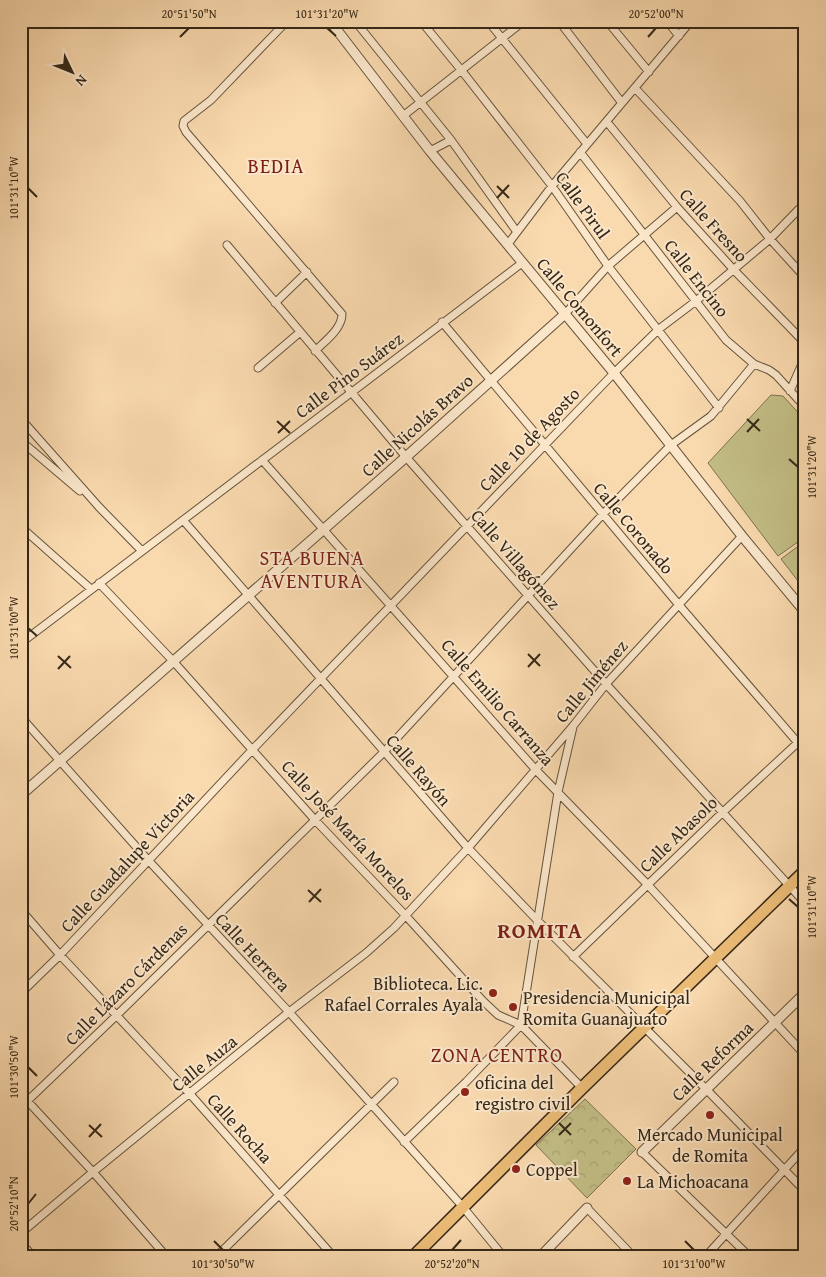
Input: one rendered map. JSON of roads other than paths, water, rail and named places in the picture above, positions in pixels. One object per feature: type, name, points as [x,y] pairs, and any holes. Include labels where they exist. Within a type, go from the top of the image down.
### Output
[{"type":"main road","points":[[414,1256],[582,1088],[805,871]]},
{"type":"street","points":[[287,21],[210,100],[184,121],[183,126],[186,132],[342,314],[342,320],[337,328],[315,351]]},
{"type":"street","name":"Calle Comonfort","points":[[330,21],[430,151],[614,373],[742,536],[805,612]]},
{"type":"street","points":[[355,21],[451,140],[517,232]]},
{"type":"street","name":"Calle Pirul","points":[[421,21],[552,186],[608,266],[720,408]]},
{"type":"street","points":[[488,21],[587,144]]},
{"type":"street","points":[[403,116],[524,21]]},
{"type":"street","points":[[559,21],[622,103]]},
{"type":"street","points":[[607,21],[649,72]]},
{"type":"street","points":[[667,21],[679,36]]},
{"type":"street","points":[[508,244],[580,152],[692,21]]},
{"type":"street","points":[[634,88],[740,201],[770,239],[800,272]]},
{"type":"street","name":"Calle Fresno","points":[[606,122],[733,270],[805,343]]},
{"type":"street","points":[[430,151],[451,140]]},
{"type":"street","name":"Calle Encino","points":[[580,152],[726,340],[754,364],[776,375],[805,407]]},
{"type":"street","name":"Calle Nicolás Bravo","points":[[21,796],[491,381],[565,314],[608,266],[677,207]]},
{"type":"street","name":"Calle 10 de Agosto","points":[[253,749],[614,373],[659,329],[696,301],[770,239],[799,208]]},
{"type":"street","name":"Calle Villagómez","points":[[227,245],[299,333],[406,457],[606,684],[805,903]]},
{"type":"street","name":"Calle Pino Suárez","points":[[21,643],[141,550],[522,263]]},
{"type":"street","points":[[275,303],[307,272]]},
{"type":"street","name":"Calle Coronado","points":[[442,322],[805,751]]},
{"type":"street","points":[[258,368],[299,333]]},
{"type":"street","points":[[790,391],[805,357]]},
{"type":"street","name":"Calle Lázaro Cárdenas","points":[[21,1107],[384,752],[603,514],[671,445],[703,423],[720,408],[754,364]]},
{"type":"street","points":[[21,419],[141,550]]},
{"type":"street","points":[[37,436],[24,444],[99,506]]},
{"type":"street","name":"Calle Emilio Carranza","points":[[262,460],[454,675],[535,769],[647,884],[805,1055]]},
{"type":"street","name":"Calle Rayón","points":[[183,520],[468,848],[805,1191]]},
{"type":"street","points":[[21,527],[91,589]]},
{"type":"street","name":"Calle Jiménez","points":[[406,916],[468,848],[573,726],[606,684],[742,536]]},
{"type":"street","name":"Calle José María Morelos","points":[[99,583],[173,661],[315,820],[483,1001],[498,1015],[521,1025],[582,1088]]},
{"type":"street","name":"Calle Herrera","points":[[21,716],[148,860],[289,1012],[464,1208],[503,1256]]},
{"type":"street","points":[[404,1142],[521,1025],[558,792],[573,726]]},
{"type":"street","name":"Calle Abasolo","points":[[573,957],[647,884],[805,736]]},
{"type":"street","name":"Calle Guadalupe Victoria","points":[[21,993],[60,955],[253,749]]},
{"type":"street","name":"Calle Rocha","points":[[21,910],[60,955],[190,1094],[333,1256]]},
{"type":"street","name":"Calle Auza","points":[[21,1233],[289,1012],[366,953],[406,916]]},
{"type":"street","name":"Calle Reforma","points":[[642,1152],[805,993]]},
{"type":"street","points":[[216,1256],[394,1082]]},
{"type":"street","points":[[21,1094],[93,1172],[166,1256]]},
{"type":"street","points":[[706,1256],[805,1148]]},
{"type":"street","points":[[642,1152],[749,1256]]},
{"type":"street","points":[[541,1256],[588,1208],[633,1256]]},
{"type":"street","points":[[21,1243],[33,1256]]},
{"type":"place","name":"Biblioteca. Lic. Rafael Corrales Ayala","points":[[493,993]]},
{"type":"place","name":"Presidencia Municipal Romita Guanajuato","points":[[513,1007]]},
{"type":"place","name":"oficina del registro civil","points":[[465,1092]]},
{"type":"place","name":"Mercado Municipal de Romita","points":[[710,1115]]},
{"type":"place","name":"Coppel","points":[[516,1169]]},
{"type":"place","name":"La Michoacana","points":[[627,1181]]},
{"type":"district","name":"BEDIA","points":[[276,165]]},
{"type":"district","name":"STA BUENA AVENTURA","points":[[312,568]]},
{"type":"district","name":"ROMITA","points":[[540,930]]},
{"type":"district","name":"ZONA CENTRO","points":[[497,1054]]}]
